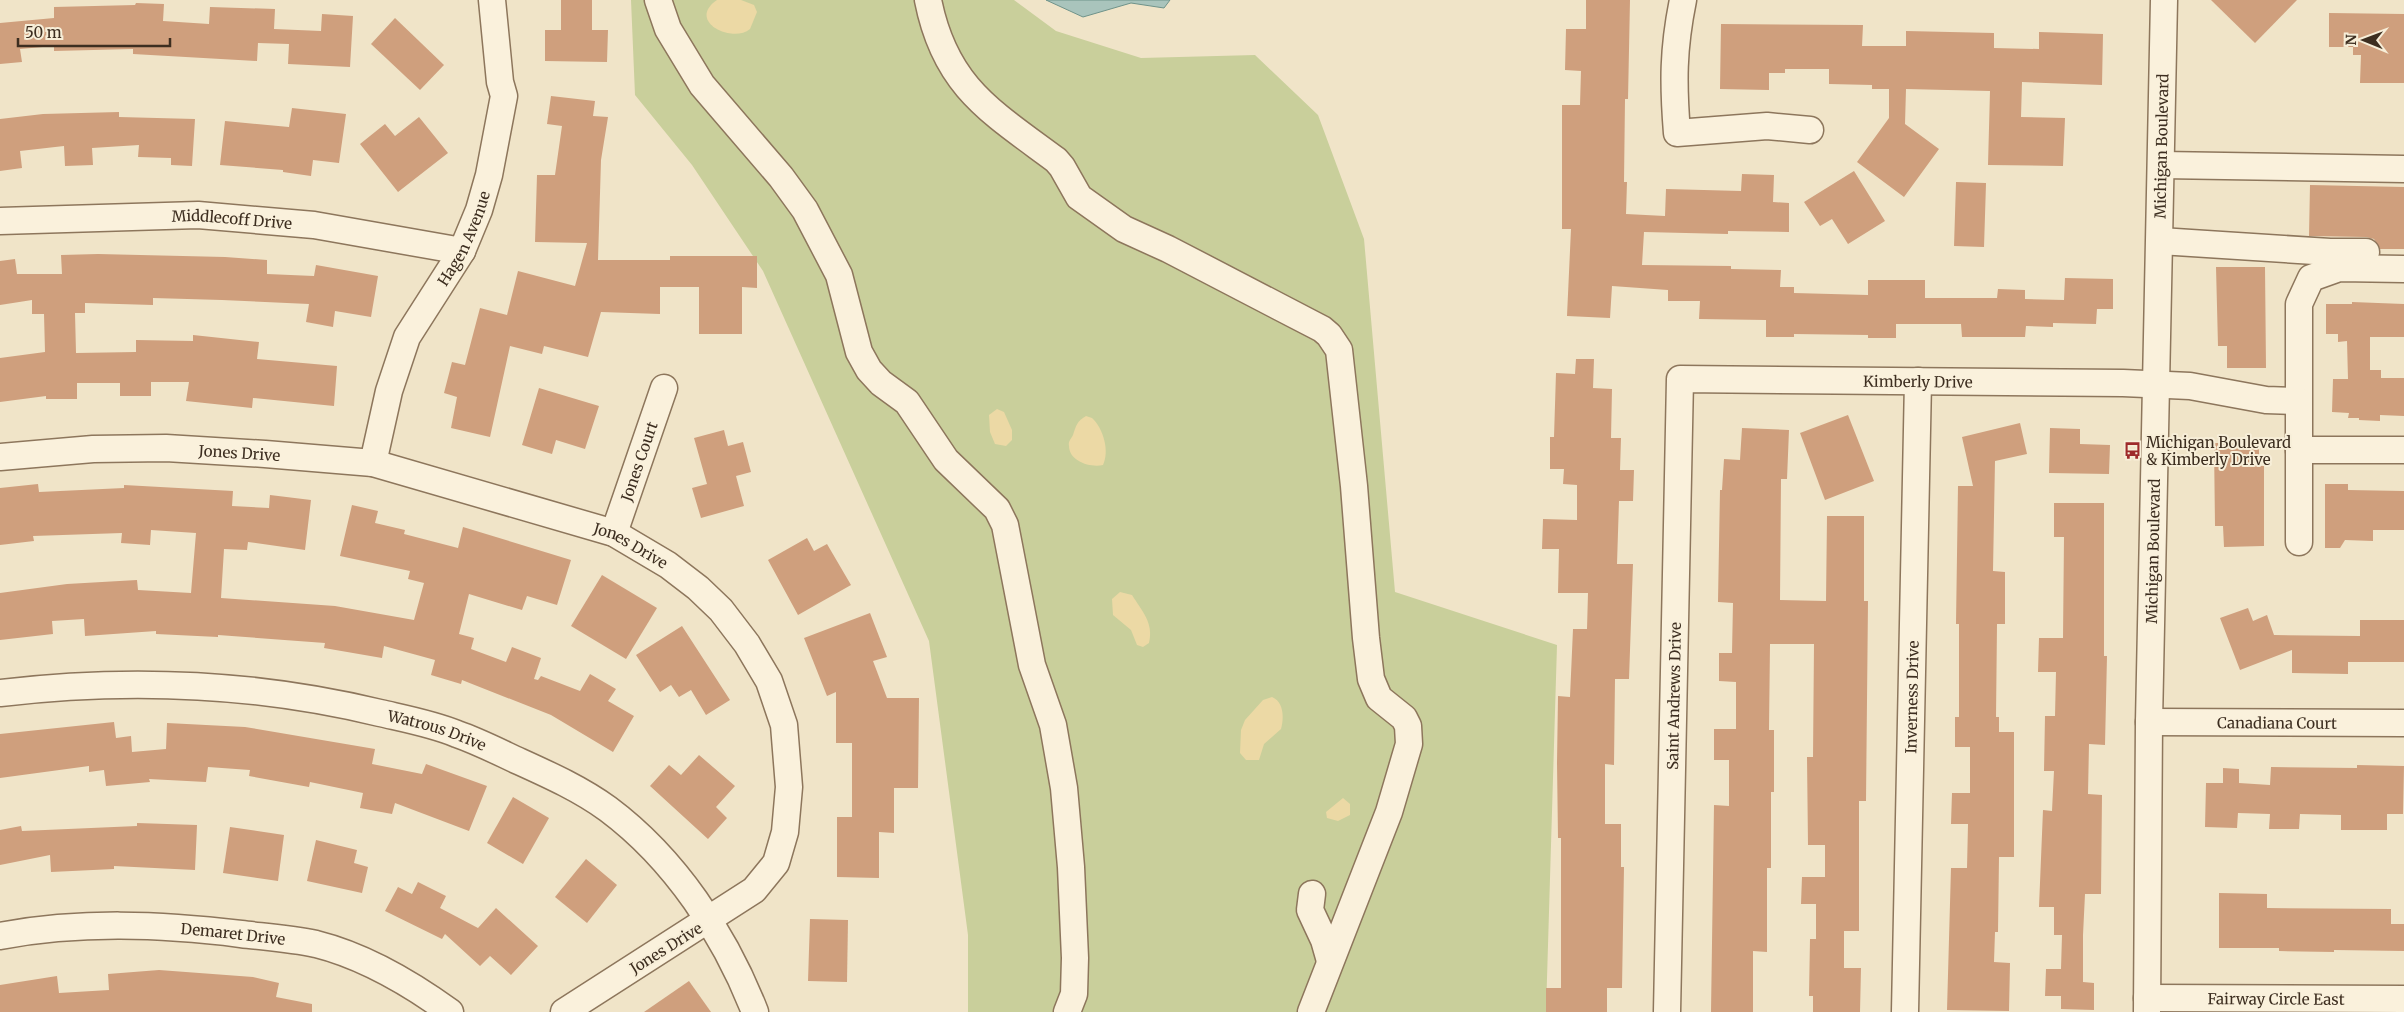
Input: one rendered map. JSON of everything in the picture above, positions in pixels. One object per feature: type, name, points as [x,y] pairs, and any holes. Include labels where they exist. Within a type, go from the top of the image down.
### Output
[{"type":"street","name":"Hagen Avenue","points":[[373,463],[389,391],[407,337],[462,251],[479,210],[489,175],[504,96],[500,82],[492,0]]},
{"type":"street","points":[[658,0],[668,29],[702,85],[781,177],[805,210],[839,275],[859,352],[869,370],[881,383],[906,402],[946,460],[997,509],[1005,524],[1032,665],[1053,725],[1063,780],[1071,867],[1075,958],[1074,994],[1067,1012]]},
{"type":"street","points":[[928,0],[940,44],[964,86],[984,105],[1056,160],[1079,197],[1124,230],[1168,249],[1322,329],[1330,335],[1339,350],[1355,493],[1371,679],[1379,698],[1404,718],[1408,726],[1409,744],[1391,806],[1311,1012]]},
{"type":"street","points":[[1683,0],[1674,53],[1673,88],[1677,133],[1767,126],[1810,130]]},
{"type":"street","name":"Michigan Boulevard","points":[[2147,1005],[2149,722],[2164,0]]},
{"type":"street","points":[[2162,165],[2404,169]]},
{"type":"street","name":"Middlecoff Drive","points":[[0,221],[198,215],[314,225],[462,251]]},
{"type":"street","points":[[2160,241],[2330,252],[2404,252]]},
{"type":"street","points":[[2299,542],[2299,304],[2311,278],[2339,268],[2404,269]]},
{"type":"street","name":"Kimberly Drive","points":[[1680,379],[2157,385],[2217,390],[2266,400],[2298,401]]},
{"type":"street","name":"Saint Andrews Drive","points":[[1666,1012],[1680,379]]},
{"type":"street","name":"Inverness Drive","points":[[1905,1012],[1918,381]]},
{"type":"street","name":"Jones Court","points":[[614,533],[664,388]]},
{"type":"street","name":"Jones Drive","points":[[0,457],[83,449],[166,448],[373,463],[614,533],[668,565],[698,588],[721,610],[747,644],[769,681],[784,725],[788,787],[785,832],[776,863],[754,890],[564,1012]]},
{"type":"street","points":[[2298,450],[2404,450]]},
{"type":"street","name":"Watrous Drive","points":[[0,693],[108,685],[225,688],[274,692],[349,705],[456,733],[567,782],[609,810],[670,868],[709,920],[745,986],[755,1012]]},
{"type":"street","name":"Canadiana Court","points":[[2149,722],[2404,723]]},
{"type":"street","points":[[1312,894],[1310,910],[1324,940],[1330,961]]},
{"type":"street","name":"Demaret Drive","points":[[0,936],[78,926],[143,924],[316,944],[385,971],[423,992],[450,1012]]},
{"type":"street","name":"Fairway Circle East","points":[[2147,1005],[2404,999]]},
{"type":"green space","points":[[631,0],[1014,0],[1056,31],[1141,58],[1255,55],[1318,115],[1364,239],[1395,592],[1557,645],[1546,1012],[968,1012],[968,935],[929,641],[763,271],[692,165],[635,95]]},
{"type":"sand","points":[[717,0],[741,0],[754,5],[757,12],[750,29],[742,33],[733,34],[715,28],[709,22],[707,16],[709,8]]},
{"type":"sand","points":[[997,409],[1004,412],[1012,430],[1012,440],[1006,446],[995,444],[990,432],[989,415]]},
{"type":"sand","points":[[1086,416],[1096,422],[1102,434],[1106,453],[1103,465],[1098,466],[1081,462],[1072,456],[1070,451],[1069,443],[1076,426]]},
{"type":"sand","points":[[1120,592],[1132,595],[1146,618],[1150,629],[1150,636],[1149,643],[1143,647],[1137,645],[1131,630],[1113,615],[1112,599]]},
{"type":"sand","points":[[1272,697],[1281,706],[1283,720],[1281,729],[1264,744],[1259,760],[1246,760],[1240,753],[1241,730],[1245,720],[1263,700]]},
{"type":"sand","points":[[1343,798],[1350,804],[1350,815],[1338,821],[1327,818],[1326,812]]},
{"type":"water","points":[[1046,0],[1170,0],[1164,8],[1131,3],[1083,17]]},
{"type":"building","points":[[561,0],[592,0],[592,30],[608,30],[607,62],[545,61],[545,30],[561,30]]},
{"type":"building","points":[[1586,0],[1630,0],[1628,99],[1625,99],[1624,182],[1627,182],[1626,214],[1665,216],[1666,189],[1741,191],[1742,174],[1774,175],[1773,202],[1789,203],[1789,232],[1728,231],[1728,234],[1644,232],[1642,265],[1731,266],[1731,269],[1781,270],[1780,287],[1794,287],[1794,293],[1868,295],[1868,280],[1925,280],[1925,298],[1997,298],[1998,289],[2025,290],[2025,299],[2064,300],[2065,278],[2113,279],[2113,309],[2097,309],[2096,324],[2053,323],[2053,327],[2026,326],[2025,337],[1962,337],[1961,324],[1896,324],[1896,338],[1868,338],[1868,335],[1794,334],[1794,337],[1766,337],[1766,320],[1699,319],[1700,301],[1668,301],[1668,290],[1612,286],[1610,318],[1567,316],[1571,229],[1562,229],[1562,105],[1580,105],[1581,71],[1565,70],[1566,29],[1586,29]]},
{"type":"building","points":[[2211,0],[2297,0],[2255,43]]},
{"type":"building","points":[[136,3],[164,4],[163,21],[209,24],[210,7],[275,9],[274,29],[321,31],[322,14],[353,16],[350,67],[288,64],[289,44],[258,43],[257,61],[133,54],[133,49],[54,51],[54,46],[20,49],[22,62],[0,64],[0,23],[54,18],[54,7],[135,5]]},
{"type":"building","points":[[2329,13],[2404,14],[2404,83],[2360,83],[2361,55],[2353,55],[2353,47],[2329,47]]},
{"type":"building","points":[[395,18],[444,65],[420,90],[371,44]]},
{"type":"building","points":[[1721,24],[1863,25],[1862,46],[1906,46],[1906,31],[1994,33],[1994,48],[2039,49],[2039,32],[2103,34],[2102,85],[2022,82],[2021,117],[2065,118],[2063,166],[1988,165],[1990,91],[1906,89],[1905,124],[1939,149],[1904,197],[1857,162],[1889,118],[1889,89],[1872,89],[1872,85],[1829,84],[1829,69],[1785,69],[1785,73],[1769,73],[1769,90],[1720,89]]},
{"type":"building","points":[[551,96],[595,101],[593,116],[608,117],[601,160],[598,260],[670,260],[670,256],[757,256],[757,288],[742,287],[742,334],[699,334],[699,287],[660,287],[660,314],[601,312],[588,357],[544,346],[542,354],[510,346],[490,437],[451,428],[457,397],[444,393],[452,362],[465,365],[480,308],[507,315],[518,271],[575,286],[587,243],[535,242],[537,175],[555,175],[562,126],[547,124]]},
{"type":"building","points":[[292,108],[346,114],[339,163],[313,160],[311,176],[283,172],[283,170],[220,165],[225,121],[289,127]]},
{"type":"building","points":[[119,112],[119,117],[195,119],[192,166],[171,165],[171,158],[138,157],[139,145],[92,148],[93,165],[65,166],[64,146],[20,151],[22,168],[0,171],[0,119],[43,114]]},
{"type":"building","points":[[419,117],[448,153],[398,192],[360,144],[385,124],[395,136]]},
{"type":"building","points":[[1854,171],[1885,221],[1848,244],[1832,219],[1820,226],[1804,202]]},
{"type":"building","points":[[1956,182],[1986,183],[1984,247],[1954,246]]},
{"type":"building","points":[[2310,185],[2404,187],[2404,249],[2380,249],[2374,239],[2366,237],[2309,236]]},
{"type":"building","points":[[61,255],[225,257],[267,260],[267,274],[314,276],[316,265],[378,276],[371,317],[335,311],[333,327],[306,322],[309,304],[153,298],[153,305],[85,303],[85,313],[75,313],[76,353],[136,352],[136,340],[193,341],[193,335],[259,342],[257,359],[337,366],[334,406],[253,398],[252,408],[186,401],[189,382],[151,382],[151,396],[120,396],[120,383],[77,383],[77,399],[46,399],[46,396],[0,402],[0,358],[45,352],[44,314],[32,314],[32,300],[0,305],[0,261],[15,259],[17,274],[62,274]]},
{"type":"building","points":[[2216,267],[2265,267],[2266,368],[2227,368],[2227,346],[2218,346]]},
{"type":"building","points":[[2352,302],[2404,304],[2404,337],[2370,337],[2370,370],[2381,370],[2381,378],[2404,378],[2404,416],[2380,415],[2380,421],[2359,420],[2359,418],[2348,418],[2349,413],[2332,412],[2333,379],[2348,379],[2347,341],[2338,342],[2338,334],[2326,334],[2326,304],[2352,304]]},
{"type":"building","points":[[1576,359],[1594,359],[1593,388],[1612,389],[1611,438],[1621,438],[1620,470],[1634,470],[1633,501],[1619,501],[1617,564],[1633,564],[1629,679],[1615,679],[1614,765],[1605,764],[1605,824],[1621,824],[1621,867],[1624,867],[1622,988],[1607,988],[1607,1012],[1546,1012],[1546,988],[1561,988],[1561,838],[1558,838],[1557,763],[1558,696],[1570,697],[1573,629],[1587,629],[1588,593],[1558,593],[1559,549],[1542,549],[1543,519],[1577,520],[1577,485],[1563,484],[1564,469],[1550,469],[1550,437],[1554,437],[1556,373],[1575,374]]},
{"type":"building","points":[[539,388],[599,406],[585,449],[556,440],[552,454],[522,445]]},
{"type":"building","points":[[1848,415],[1874,481],[1825,500],[1800,433]]},
{"type":"building","points":[[2020,423],[2027,454],[1995,461],[1993,571],[2005,572],[2005,624],[1997,624],[1996,717],[1999,717],[1999,732],[2014,732],[2014,857],[1999,857],[1998,932],[1995,932],[1994,962],[2010,963],[2009,1011],[1947,1010],[1951,868],[1967,868],[1968,824],[1951,824],[1952,793],[1970,793],[1970,747],[1955,747],[1955,717],[1959,717],[1959,624],[1956,624],[1958,486],[1973,486],[1962,437]]},
{"type":"building","points":[[1742,428],[1789,430],[1787,479],[1781,479],[1780,600],[1826,601],[1827,516],[1864,516],[1864,601],[1868,601],[1866,801],[1859,801],[1859,931],[1844,931],[1844,968],[1861,968],[1860,1012],[1813,1012],[1813,996],[1809,996],[1810,939],[1816,939],[1816,904],[1801,904],[1802,877],[1825,877],[1825,845],[1808,845],[1807,757],[1813,757],[1814,644],[1770,644],[1769,730],[1774,730],[1774,792],[1771,792],[1771,868],[1767,868],[1767,952],[1753,951],[1753,1012],[1711,1012],[1714,805],[1729,806],[1729,760],[1714,760],[1714,729],[1736,729],[1736,682],[1719,681],[1719,653],[1732,653],[1733,603],[1718,602],[1720,490],[1722,490],[1724,459],[1740,460]]},
{"type":"building","points":[[2050,428],[2080,429],[2080,444],[2110,445],[2109,474],[2049,473]]},
{"type":"building","points":[[724,430],[728,446],[743,442],[751,472],[736,476],[744,506],[701,518],[692,488],[707,484],[694,438]]},
{"type":"building","points":[[2214,443],[2259,443],[2259,466],[2264,466],[2264,546],[2224,547],[2223,526],[2215,526]]},
{"type":"building","points":[[38,484],[39,492],[124,488],[124,485],[233,491],[232,506],[269,508],[270,495],[311,500],[305,550],[248,542],[247,550],[224,549],[221,598],[335,606],[414,620],[424,583],[408,579],[410,571],[340,556],[352,505],[378,511],[375,523],[405,530],[404,534],[458,548],[463,527],[571,560],[557,605],[527,596],[522,610],[469,594],[459,634],[474,638],[471,649],[506,662],[512,647],[541,658],[534,679],[538,680],[541,676],[580,691],[590,674],[616,689],[608,701],[634,716],[613,752],[551,715],[462,680],[461,684],[431,675],[435,660],[384,646],[382,658],[324,648],[325,643],[218,635],[218,637],[156,634],[156,631],[85,636],[84,619],[52,621],[53,634],[0,640],[0,593],[67,584],[137,580],[138,590],[191,593],[196,533],[151,530],[150,545],[121,543],[122,533],[33,536],[34,541],[0,545],[0,488]]},
{"type":"building","points":[[2325,484],[2348,484],[2348,490],[2404,491],[2404,530],[2373,530],[2373,541],[2345,540],[2340,548],[2325,548]]},
{"type":"building","points":[[2054,503],[2104,503],[2104,656],[2107,656],[2105,745],[2089,744],[2088,794],[2102,795],[2101,894],[2085,894],[2083,935],[2083,982],[2094,983],[2094,1010],[2061,1009],[2061,996],[2045,996],[2046,969],[2061,969],[2062,935],[2054,935],[2054,907],[2039,907],[2043,810],[2052,811],[2054,771],[2044,771],[2045,716],[2055,716],[2056,672],[2038,672],[2039,638],[2063,638],[2064,537],[2054,537]]},
{"type":"building","points":[[807,538],[814,551],[827,544],[851,585],[798,615],[768,560]]},
{"type":"building","points":[[602,575],[657,608],[626,659],[571,626]]},
{"type":"building","points":[[2248,608],[2253,621],[2267,615],[2274,635],[2360,636],[2360,620],[2404,620],[2404,662],[2348,662],[2348,674],[2292,673],[2292,650],[2240,670],[2220,618]]},
{"type":"building","points":[[870,613],[887,657],[873,661],[887,698],[919,698],[918,788],[894,788],[894,833],[879,832],[879,878],[837,877],[837,817],[852,817],[852,743],[836,743],[836,692],[827,696],[804,638]]},
{"type":"building","points":[[682,626],[730,700],[706,715],[691,690],[679,697],[671,685],[660,692],[636,655]]},
{"type":"building","points":[[114,722],[116,738],[131,736],[132,752],[166,749],[167,723],[245,727],[375,749],[372,764],[422,774],[426,764],[487,786],[469,831],[395,803],[392,814],[360,808],[363,793],[310,782],[309,787],[249,776],[250,770],[208,767],[206,782],[149,779],[150,782],[106,786],[104,770],[89,772],[89,766],[0,778],[0,734]]},
{"type":"building","points":[[699,755],[735,786],[716,807],[727,818],[708,839],[650,786],[669,765],[681,775]]},
{"type":"building","points":[[2357,765],[2404,766],[2403,814],[2387,814],[2387,830],[2341,830],[2341,815],[2300,814],[2299,829],[2269,829],[2270,814],[2238,813],[2237,828],[2205,827],[2206,783],[2223,783],[2223,768],[2239,769],[2239,783],[2270,785],[2271,767],[2357,768]]},
{"type":"building","points":[[513,797],[549,818],[523,864],[487,843]]},
{"type":"building","points":[[137,823],[197,825],[195,870],[114,866],[114,869],[51,872],[50,855],[0,865],[0,830],[21,826],[22,831],[137,826]]},
{"type":"building","points":[[230,827],[284,835],[278,881],[223,873]]},
{"type":"building","points":[[316,840],[357,850],[354,863],[368,867],[362,893],[307,881]]},
{"type":"building","points":[[586,859],[617,885],[587,923],[555,897]]},
{"type":"building","points":[[418,882],[446,896],[440,908],[478,928],[496,908],[538,946],[511,975],[490,956],[480,966],[445,934],[442,939],[385,911],[398,887],[412,894]]},
{"type":"building","points":[[2219,893],[2267,894],[2267,908],[2391,909],[2391,924],[2404,924],[2404,951],[2334,950],[2334,952],[2279,951],[2279,948],[2219,948]]},
{"type":"building","points":[[810,919],[848,920],[847,982],[808,981]]},
{"type":"building","points":[[159,970],[253,977],[279,983],[276,997],[312,1004],[312,1012],[0,1012],[0,985],[57,976],[59,993],[109,990],[108,974]]},
{"type":"building","points":[[689,981],[711,1012],[644,1012]]},
{"type":"place","name":"Michigan Boulevard & Kimberly Drive","points":[[2132,451]]}]
